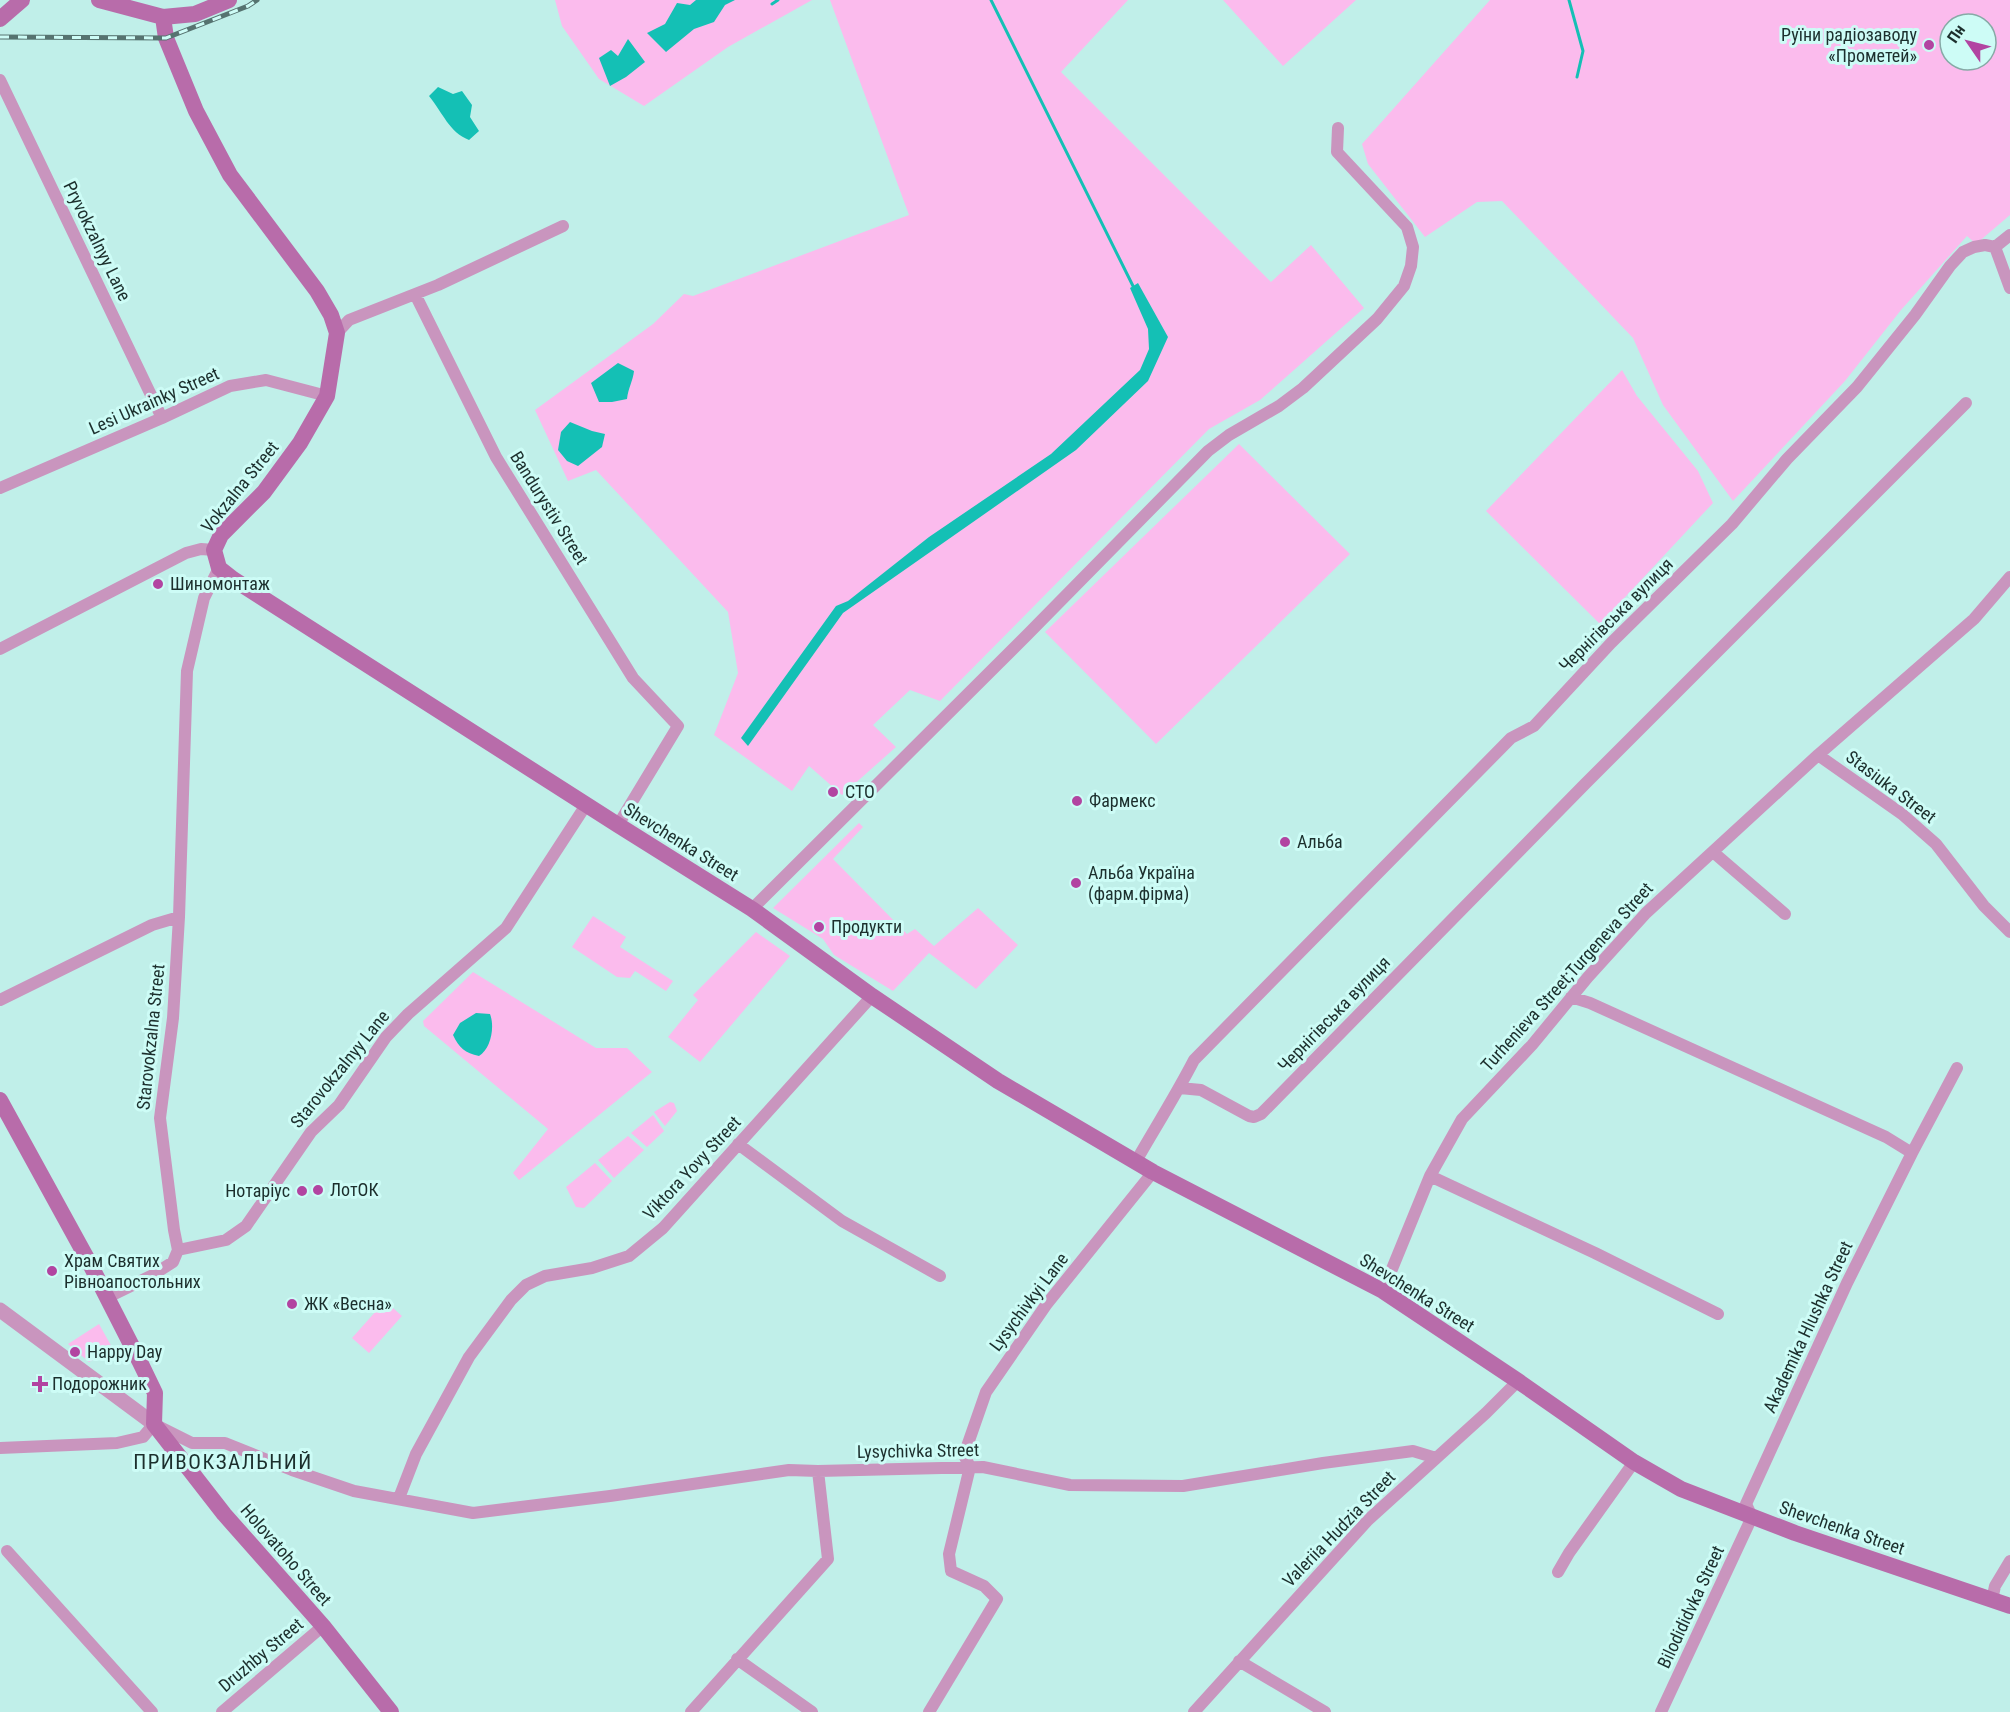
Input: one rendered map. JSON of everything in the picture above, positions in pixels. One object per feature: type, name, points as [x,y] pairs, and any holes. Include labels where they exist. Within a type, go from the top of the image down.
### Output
[{"type":"main road","points":[[0,19],[22,0]]},
{"type":"main road","points":[[99,0],[163,17],[195,14],[229,0]]},
{"type":"main road","points":[[163,17],[166,38],[196,111],[230,175],[317,291],[331,315],[337,333]]},
{"type":"main road","name":"Vokzalna Street","points":[[214,550],[221,535],[264,492],[300,443],[327,396],[337,333]]},
{"type":"main road","points":[[214,550],[219,568]]},
{"type":"main road","name":"Shevchenka Street","points":[[219,568],[586,805],[752,909],[872,996],[998,1081],[1153,1172],[1383,1291],[1634,1462],[1681,1489],[1752,1517],[2010,1606]]},
{"type":"main road","points":[[0,1100],[89,1262],[154,1393],[154,1424]]},
{"type":"main road","name":"Holovatoho Street","points":[[154,1424],[224,1514],[323,1626],[391,1712]]},
{"type":"street","name":"Pryvokzalnyy Lane","points":[[0,80],[162,418]]},
{"type":"street","points":[[752,909],[1208,451],[1303,388],[1377,319],[1404,286],[1411,266],[1413,247],[1407,226],[1337,152],[1338,128]]},
{"type":"street","points":[[337,333],[350,320],[416,294],[563,226]]},
{"type":"street","points":[[2010,235],[1995,247],[2010,288]]},
{"type":"street","name":"Чернігівська вулиця","points":[[1966,403],[1585,784],[1261,1114],[1254,1117],[1249,1116],[1201,1090],[1180,1088],[1194,1060],[1511,738],[1534,726],[1611,643],[1732,524],[1787,459],[1857,387],[1963,252],[1985,245],[1995,247]]},
{"type":"street","name":"Bandurystiv Street","points":[[416,294],[496,457],[633,678],[678,726],[618,825]]},
{"type":"street","name":"Lesi Ukrainky Street","points":[[0,488],[230,386],[266,380],[327,396]]},
{"type":"street","name":"Vokzalna Street","points":[[0,649],[186,553],[201,549],[214,550]]},
{"type":"street","name":"Starovokzalna Street","points":[[178,1250],[160,1118],[173,1018],[179,917],[187,671],[204,598],[219,568]]},
{"type":"street","name":"Turhenieva Street;Turgeneva Street","points":[[1383,1291],[1430,1176],[1462,1119],[1532,1045],[1571,997],[1646,913],[1818,755],[1974,619],[2010,577]]},
{"type":"street","name":"Stasiuka Street","points":[[1818,755],[1902,814],[1936,844],[1984,906],[2010,932]]},
{"type":"street","name":"Starovokzalnyy Lane","points":[[178,1250],[226,1240],[246,1226],[311,1132],[339,1105],[386,1037],[408,1014],[506,928],[586,805]]},
{"type":"street","points":[[1713,852],[1785,914]]},
{"type":"street","points":[[0,1000],[152,925],[179,917]]},
{"type":"street","name":"Viktora Yovy Street","points":[[399,1498],[416,1454],[469,1358],[511,1300],[526,1285],[545,1276],[592,1268],[628,1256],[663,1228],[872,996]]},
{"type":"street","points":[[1571,997],[1590,1003],[1875,1132],[1912,1153]]},
{"type":"street","name":"Akademika Hlushka Street","points":[[1752,1517],[1746,1504],[1847,1283],[1957,1068]]},
{"type":"street","points":[[1136,1162],[1180,1088]]},
{"type":"street","points":[[738,1144],[842,1221],[940,1276]]},
{"type":"street","name":"Lysychivkyi Lane","points":[[929,1712],[997,1599],[984,1586],[951,1571],[949,1554],[970,1467],[964,1455],[986,1392],[1046,1305],[1153,1172]]},
{"type":"street","points":[[1430,1176],[1595,1253],[1718,1314]]},
{"type":"street","points":[[106,1298],[151,1276],[173,1262],[178,1250]]},
{"type":"street","name":"Holovatoho Street","points":[[0,1310],[154,1424]]},
{"type":"street","name":"Valeriia Hudzia Street","points":[[1194,1712],[1368,1520],[1518,1381]]},
{"type":"street","points":[[0,1448],[117,1443],[142,1437],[154,1424]]},
{"type":"street","name":"Lysychivka Street","points":[[154,1424],[192,1443],[225,1443],[292,1470],[354,1491],[473,1513],[789,1470],[818,1472],[983,1467],[1070,1485],[1183,1486],[1413,1451],[1436,1458]]},
{"type":"street","points":[[1558,1572],[1634,1462]]},
{"type":"street","points":[[691,1712],[828,1559],[818,1472]]},
{"type":"street","name":"Bilodididvka Street","points":[[1661,1712],[1752,1517]]},
{"type":"street","points":[[7,1551],[152,1712]]},
{"type":"street","points":[[1992,1600],[1995,1586],[2010,1561]]},
{"type":"street","name":"Druzhby Street","points":[[222,1712],[323,1626]]},
{"type":"street","points":[[737,1659],[812,1712]]},
{"type":"street","points":[[1239,1661],[1325,1712]]},
{"type":"shaded area","points":[[555,0],[812,0],[728,47],[644,106],[599,79],[562,26]]},
{"type":"shaded area","points":[[830,0],[1128,0],[1061,72],[1271,282],[1311,245],[1364,308],[1260,400],[1209,429],[940,701],[910,690],[873,725],[896,747],[842,795],[809,766],[792,791],[714,735],[738,673],[728,612],[596,470],[568,481],[535,410],[653,324],[684,294],[693,296],[909,215]]},
{"type":"shaded area","points":[[1223,0],[1356,0],[1283,66]]},
{"type":"shaded area","points":[[1490,0],[2010,0],[2010,215],[1976,244],[1967,236],[1901,310],[1845,381],[1733,501],[1663,405],[1633,338],[1502,201],[1477,202],[1425,237],[1368,164],[1362,144]]},
{"type":"shaded area","points":[[1622,370],[1637,396],[1698,471],[1713,503],[1600,624],[1486,511]]},
{"type":"shaded area","points":[[1239,444],[1350,554],[1156,744],[1045,632]]},
{"type":"shaded area","points":[[859,823],[863,827],[833,859],[907,934],[915,929],[934,946],[978,908],[1018,945],[976,989],[929,953],[893,991],[834,955],[823,939],[773,908]]},
{"type":"shaded area","points":[[593,916],[626,937],[620,947],[673,981],[666,991],[635,971],[630,978],[617,977],[572,947]]},
{"type":"shaded area","points":[[756,932],[790,956],[700,1062],[668,1037],[698,1000],[693,995]]},
{"type":"shaded area","points":[[473,972],[596,1048],[627,1048],[652,1072],[519,1180],[513,1173],[548,1129],[424,1026],[423,1021]]},
{"type":"shaded area","points":[[670,1102],[674,1103],[677,1111],[665,1126],[654,1112]]},
{"type":"shaded area","points":[[653,1115],[664,1131],[647,1147],[631,1133]]},
{"type":"shaded area","points":[[628,1136],[644,1150],[614,1178],[598,1160]]},
{"type":"shaded area","points":[[595,1163],[612,1181],[584,1208],[576,1207],[566,1187]]},
{"type":"shaded area","points":[[385,1301],[402,1316],[369,1353],[352,1338]]},
{"type":"shaded area","points":[[99,1324],[113,1349],[89,1362],[68,1344]]},
{"type":"water","points":[[696,0],[735,0],[725,5],[714,22],[694,29],[666,52],[647,33],[665,24],[677,3],[690,5]]},
{"type":"water","points":[[628,39],[645,62],[610,86],[599,58],[611,50],[618,56]]},
{"type":"water","points":[[438,87],[453,94],[462,91],[472,105],[470,117],[479,131],[469,140],[451,127],[429,96]]},
{"type":"water","points":[[1138,283],[1168,337],[1148,381],[1076,450],[843,613],[748,746],[741,738],[836,606],[848,601],[929,537],[1051,454],[1140,370],[1149,349],[1148,329],[1130,288]]},
{"type":"water","points":[[618,363],[634,371],[627,399],[599,402],[591,383]]},
{"type":"water","points":[[570,422],[605,434],[602,447],[578,466],[567,461],[558,450],[561,432]]},
{"type":"water","points":[[476,1013],[490,1014],[492,1025],[489,1043],[479,1056],[463,1049],[453,1035],[460,1023]]},
{"type":"waterway","points":[[772,4],[778,0]]},
{"type":"waterway","points":[[991,0],[1133,286]]},
{"type":"waterway","points":[[1569,0],[1583,51],[1577,77]]},
{"type":"railway","points":[[0,37],[166,38],[248,6],[257,0]]},
{"type":"place","name":"Руїни радіозаводу «Прометей»","points":[[1929,45]]},
{"type":"place","name":"Шиномонтаж","points":[[158,584]]},
{"type":"place","name":"СТО","points":[[833,792]]},
{"type":"place","name":"Фармекс","points":[[1077,801]]},
{"type":"place","name":"Альба","points":[[1285,842]]},
{"type":"place","name":"Альба Україна (фарм.фірма)","points":[[1076,883]]},
{"type":"place","name":"Продукти","points":[[819,927]]},
{"type":"place","name":"ЛотОК","points":[[318,1190]]},
{"type":"place","name":"Нотаріус","points":[[302,1191]]},
{"type":"place","name":"Храм Святих Рівноапостольних","points":[[52,1271]]},
{"type":"place","name":"ЖК «Весна»","points":[[292,1304]]},
{"type":"place","name":"Happy Day","points":[[75,1352]]},
{"type":"place","name":"Подорожник","points":[[40,1384]]},
{"type":"district","name":"ПРИВОКЗАЛЬНИЙ","points":[[223,1462]]}]
